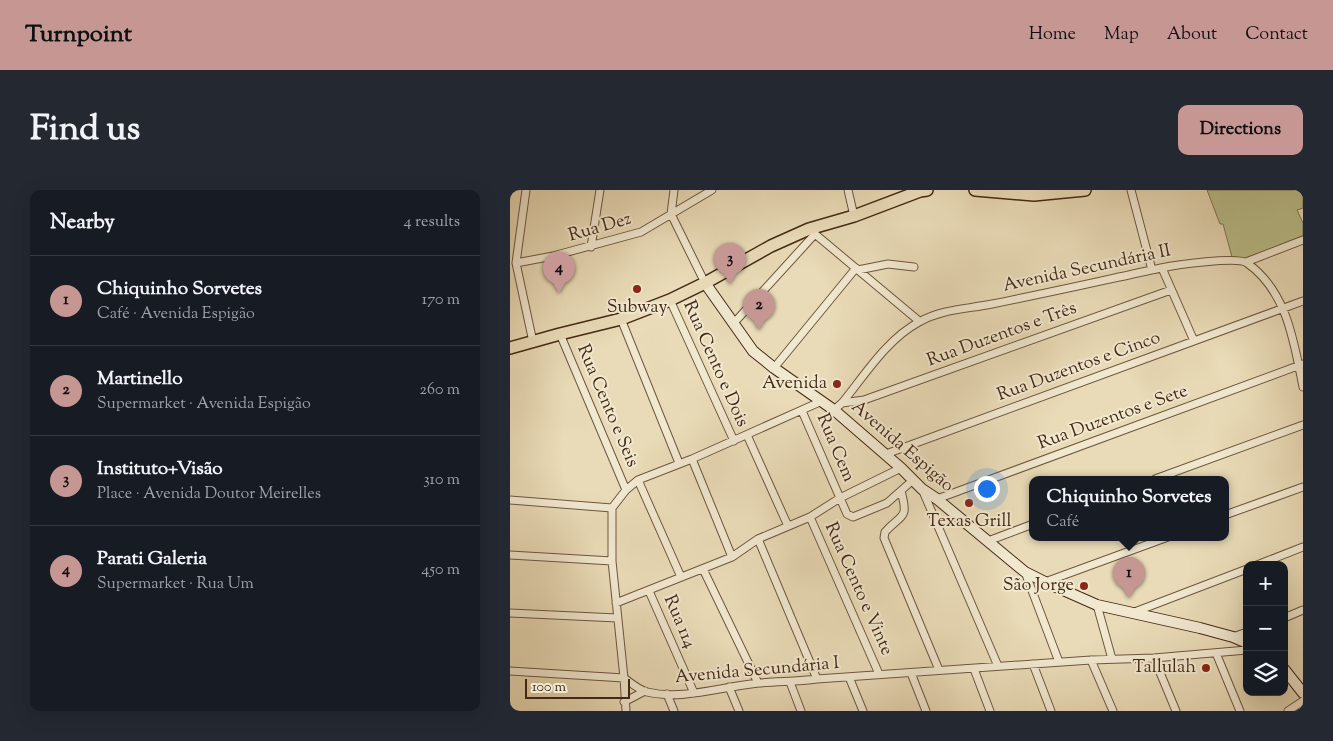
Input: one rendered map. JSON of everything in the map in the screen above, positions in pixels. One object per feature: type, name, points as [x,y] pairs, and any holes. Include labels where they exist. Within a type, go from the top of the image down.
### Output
[{"type":"main road","points":[[510,348],[621,319],[670,300],[705,283],[771,246],[927,190]]},
{"type":"main road","points":[[975,190],[1034,195],[1085,190]]},
{"type":"street","points":[[526,190],[516,263],[533,342]]},
{"type":"street","points":[[591,247],[600,190]]},
{"type":"street","points":[[674,190],[671,214],[705,283]]},
{"type":"street","name":"Rua Dez","points":[[516,263],[591,247],[641,232],[712,190]]},
{"type":"street","points":[[848,190],[854,216]]},
{"type":"street","points":[[1131,190],[1152,270]]},
{"type":"street","points":[[733,324],[812,231],[919,321]]},
{"type":"street","points":[[1303,240],[1246,262],[1267,282],[1284,308],[1301,365],[1303,387]]},
{"type":"street","name":"Avenida Secundária II","points":[[838,406],[893,340],[919,321],[950,310],[988,305],[1162,268],[1233,259],[1246,262]]},
{"type":"street","points":[[774,368],[857,269],[888,264],[914,267]]},
{"type":"street","points":[[1162,268],[1194,340]]},
{"type":"street","name":"Avenida Espigão","points":[[705,283],[753,351],[822,401],[838,406],[922,489],[937,499],[1025,572],[1097,605],[1200,628],[1243,641]]},
{"type":"street","name":"Rua Duzentos e Três","points":[[838,406],[864,400],[1171,290]]},
{"type":"street","name":"Rua Cento e Dois","points":[[670,300],[734,441]]},
{"type":"street","name":"Rua Duzentos e Cinco","points":[[886,454],[1303,301]]},
{"type":"street","points":[[621,319],[679,463]]},
{"type":"street","name":"Rua Cento e Seis","points":[[560,334],[626,490]]},
{"type":"street","name":"Rua Duzentos e Sete","points":[[937,499],[1301,365]]},
{"type":"street","points":[[626,711],[612,561],[612,508],[626,490],[638,480],[734,441],[822,401]]},
{"type":"street","name":"Rua Cem","points":[[802,411],[847,514],[853,517],[887,503],[901,491]]},
{"type":"street","points":[[1163,476],[1303,425]]},
{"type":"street","points":[[747,435],[788,526]]},
{"type":"street","points":[[692,459],[732,557]]},
{"type":"street","points":[[616,603],[732,557],[758,539],[810,517],[840,498],[902,468]]},
{"type":"street","points":[[638,480],[681,577]]},
{"type":"street","points":[[913,480],[901,491],[905,512],[902,518],[885,532],[884,538],[939,670]]},
{"type":"street","points":[[1229,515],[1303,487]]},
{"type":"street","points":[[922,489],[998,666]]},
{"type":"street","points":[[510,500],[612,508]]},
{"type":"street","name":"Rua Cento e Vinte","points":[[810,517],[879,674]]},
{"type":"street","points":[[988,541],[1029,526]]},
{"type":"street","points":[[758,539],[816,679]]},
{"type":"street","points":[[1045,582],[1157,541]]},
{"type":"street","points":[[1267,561],[1303,547]]},
{"type":"street","points":[[510,554],[612,561]]},
{"type":"street","points":[[704,569],[758,683]]},
{"type":"street","points":[[1132,613],[1243,571]]},
{"type":"street","points":[[1025,572],[1059,662]]},
{"type":"street","name":"Rua 114","points":[[649,591],[694,693]]},
{"type":"street","points":[[1097,605],[1112,659]]},
{"type":"street","points":[[1288,616],[1303,610]]},
{"type":"street","points":[[510,613],[617,618]]},
{"type":"street","points":[[1233,637],[1243,633]]},
{"type":"street","name":"Avenida Secundária I","points":[[624,678],[645,691],[666,694],[694,693],[758,683],[1059,662],[1154,658],[1243,650]]},
{"type":"street","points":[[1216,653],[1240,711]]},
{"type":"street","points":[[1154,658],[1176,711]]},
{"type":"street","points":[[1091,660],[1113,711]]},
{"type":"street","points":[[1032,664],[1051,711]]},
{"type":"street","points":[[974,669],[990,711]]},
{"type":"street","points":[[510,671],[624,678]]},
{"type":"street","points":[[911,673],[926,711]]},
{"type":"street","points":[[1288,674],[1303,693]]},
{"type":"street","points":[[849,677],[863,711]]},
{"type":"street","points":[[790,682],[802,711]]},
{"type":"street","points":[[729,687],[739,711]]},
{"type":"street","points":[[624,702],[645,691]]},
{"type":"street","points":[[666,694],[674,711]]},
{"type":"street","points":[[1288,711],[1303,701]]},
{"type":"green space","points":[[1207,190],[1303,190],[1303,208],[1297,210],[1303,223],[1303,236],[1245,259],[1232,257],[1223,224],[1220,224]]},
{"type":"place","name":"Instituto+Visão","points":[[730,284]]},
{"type":"place","name":"Subway","points":[[637,289]]},
{"type":"place","name":"Parati Galeria","points":[[559,293]]},
{"type":"place","name":"Martinello","points":[[759,330]]},
{"type":"place","name":"Avenida","points":[[837,384]]},
{"type":"place","name":"Texas Grill","points":[[969,503]]},
{"type":"place","name":"São Jorge","points":[[1084,586]]},
{"type":"place","name":"Chiquinho Sorvetes","points":[[1129,598]]},
{"type":"place","name":"Tallulah","points":[[1206,668]]}]
